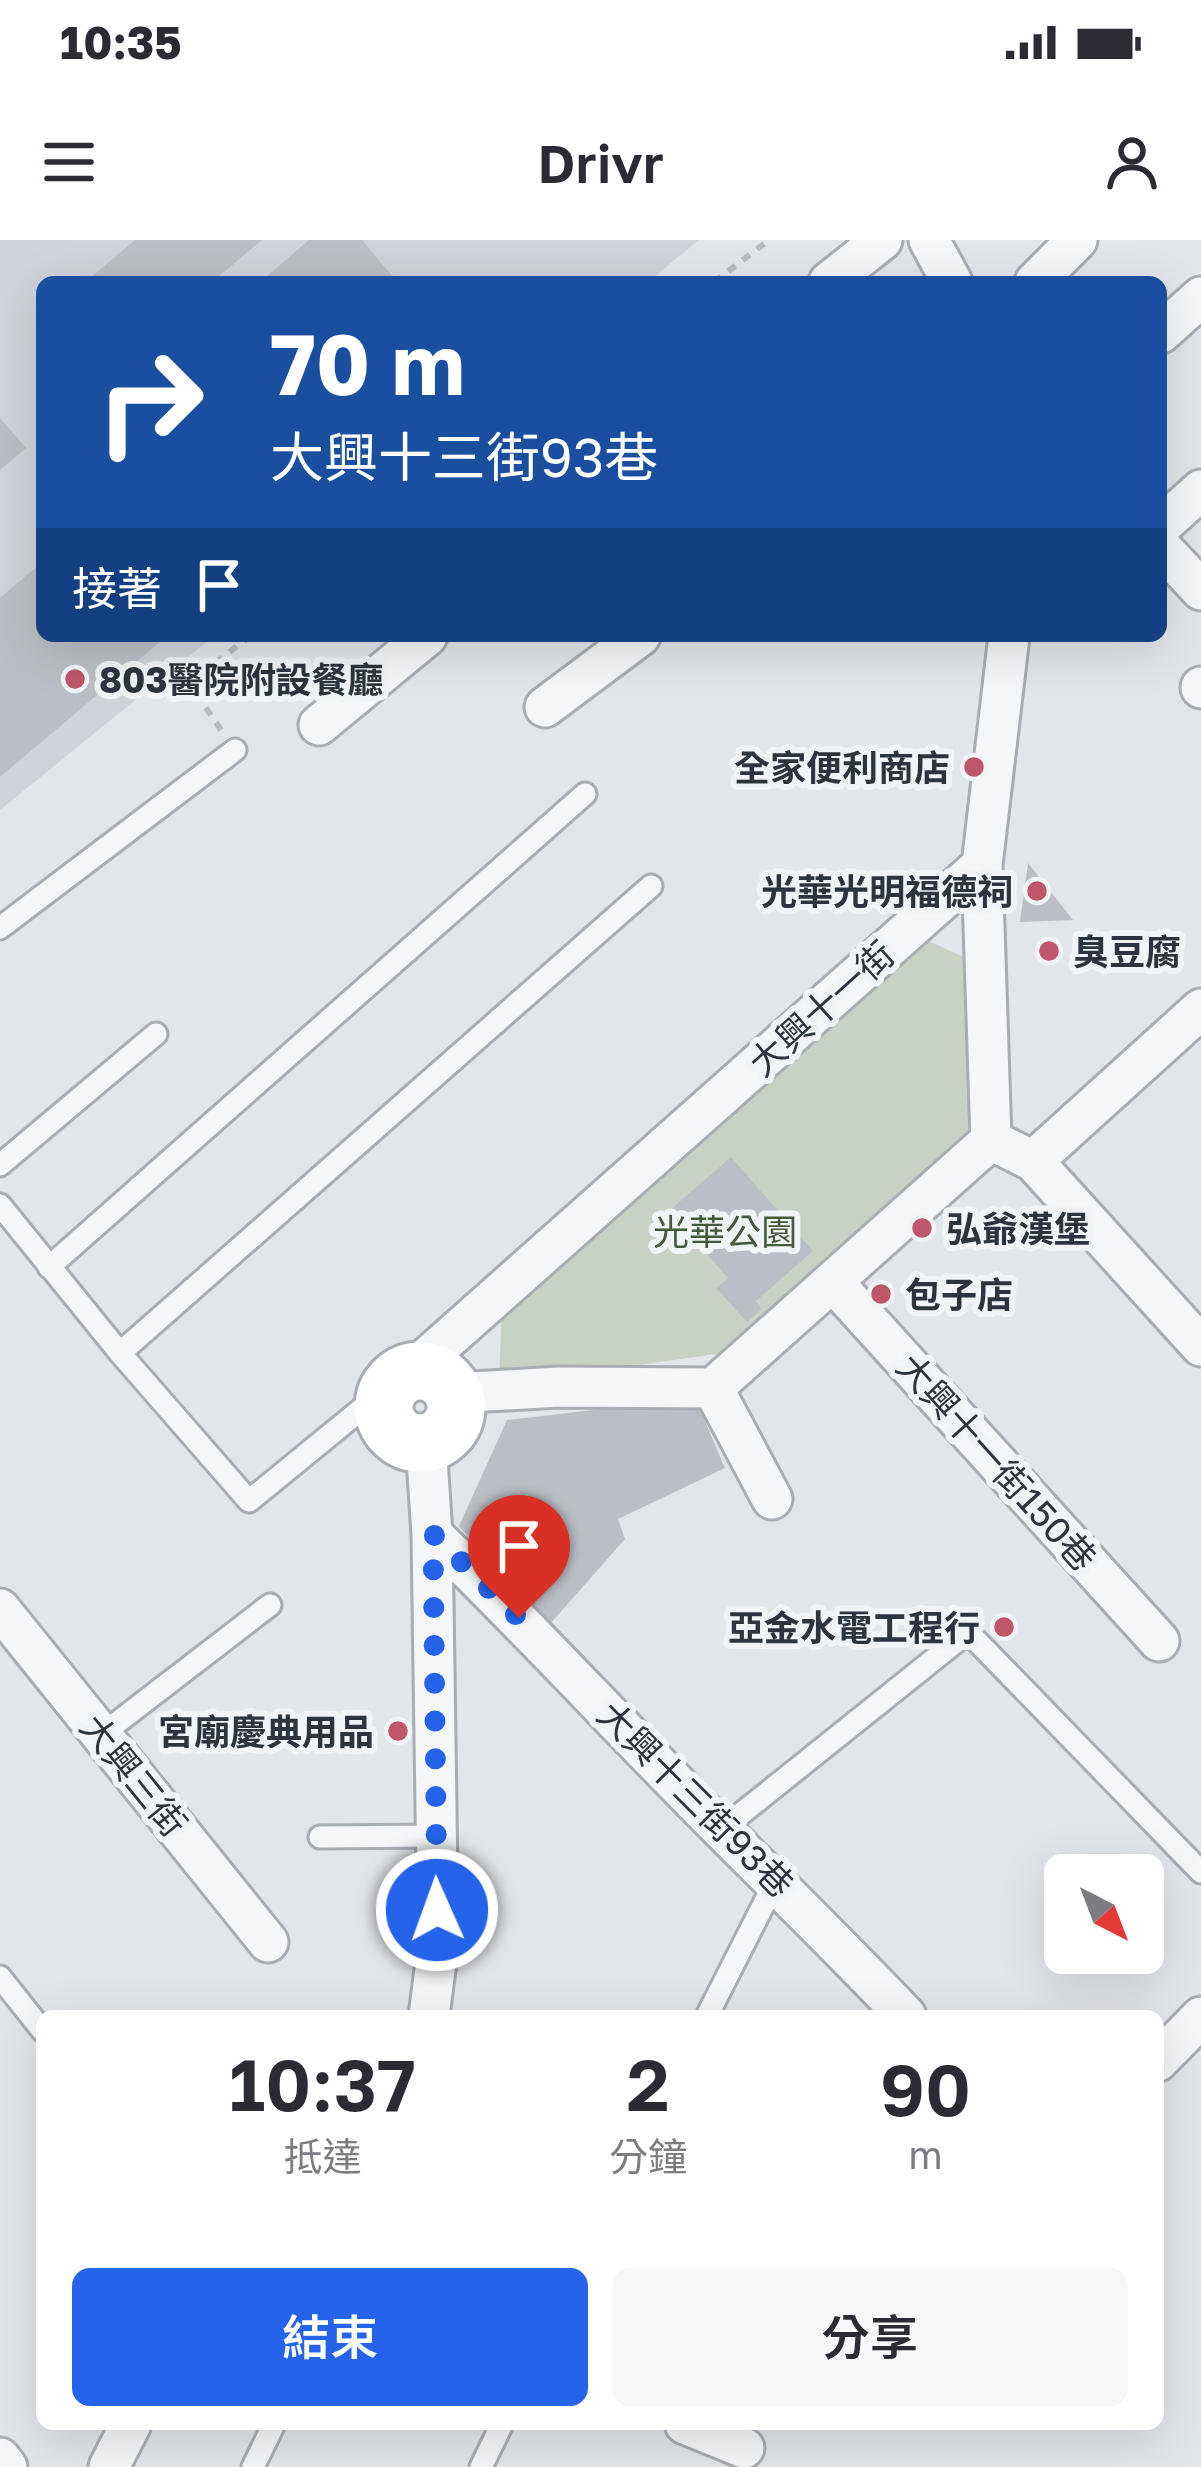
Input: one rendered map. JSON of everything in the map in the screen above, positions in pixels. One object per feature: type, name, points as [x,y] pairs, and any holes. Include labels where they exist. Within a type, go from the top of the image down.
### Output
[{"type":"street","points":[[837,276],[882,240]]},
{"type":"street","points":[[929,240],[949,276]]},
{"type":"street","points":[[1041,276],[1077,240]]},
{"type":"street","points":[[1167,328],[1201,297]]},
{"type":"street","points":[[1167,521],[1201,490]]},
{"type":"street","points":[[1167,553],[1201,590]]},
{"type":"street","points":[[319,725],[420,642]]},
{"type":"street","points":[[545,707],[632,642]]},
{"type":"street","points":[[430,2010],[438,1946],[433,1534],[426,1444],[413,1444],[392,1431],[384,1402],[419,1383],[713,1388],[991,1140],[982,865],[1008,642]]},
{"type":"street","name":"大興十一街","points":[[419,1383],[982,865]]},
{"type":"street","points":[[1033,1161],[1201,1009]]},
{"type":"street","points":[[991,1140],[1033,1161],[1201,1346]]},
{"type":"street","name":"大興十一街150巷","points":[[833,1282],[1160,1642]]},
{"type":"street","points":[[713,1388],[772,1499]]},
{"type":"street","name":"大興十三街93巷","points":[[433,1534],[900,2010]]},
{"type":"street","name":"大興三街","points":[[0,1609],[268,1942]]},
{"type":"street","points":[[1164,2055],[1201,2017]]},
{"type":"street","points":[[109,2467],[128,2430]]},
{"type":"street","points":[[701,2430],[745,2446]]},
{"type":"street","points":[[0,2458],[7,2467]]},
{"type":"lane","points":[[0,928],[235,750]]},
{"type":"lane","points":[[49,1267],[585,794]]},
{"type":"lane","points":[[120,1353],[651,886]]},
{"type":"lane","points":[[0,1165],[156,1034]]},
{"type":"lane","points":[[0,1205],[249,1501],[419,1383]]},
{"type":"lane","points":[[101,1735],[270,1605]]},
{"type":"lane","points":[[722,1829],[968,1632],[1201,1873]]},
{"type":"lane","points":[[320,1837],[434,1836]]},
{"type":"lane","points":[[710,2010],[776,1880]]},
{"type":"lane","points":[[0,1977],[36,2022]]},
{"type":"lane","points":[[253,2467],[271,2430]]},
{"type":"lane","points":[[481,2467],[499,2430]]},
{"type":"path","points":[[722,276],[769,240]]},
{"type":"path","points":[[235,750],[189,682],[242,642]]},
{"type":"shaded area","points":[[0,240],[699,240],[655,276],[36,276],[36,642],[207,642],[0,810]]},
{"type":"green space","name":"光華公園","points":[[917,936],[973,961],[986,1119],[730,1352],[499,1385],[502,1300]]},
{"type":"building","points":[[135,240],[262,240],[219,276],[93,276]]},
{"type":"building","points":[[309,240],[362,240],[392,276],[267,276]]},
{"type":"building","points":[[0,418],[26,448],[0,470]]},
{"type":"building","name":"803醫院附設餐廳","points":[[36,567],[36,642],[160,642],[0,777],[0,598]]},
{"type":"building","name":"光華光明福德祠","points":[[1028,863],[1073,920],[1020,922]]},
{"type":"building","points":[[731,1157],[813,1251],[756,1301],[762,1309],[747,1322],[716,1288],[728,1278],[669,1211]]},
{"type":"building","points":[[695,1398],[725,1468],[618,1519],[625,1539],[550,1624],[459,1526],[507,1420]]},
{"type":"place","name":"803醫院附設餐廳","points":[[75,679]]},
{"type":"place","name":"全家便利商店","points":[[974,767]]},
{"type":"place","name":"光華光明福德祠","points":[[1037,891]]},
{"type":"place","name":"臭豆腐","points":[[1049,951]]},
{"type":"place","name":"弘爺漢堡","points":[[922,1228]]},
{"type":"place","name":"包子店","points":[[881,1294]]},
{"type":"place","name":"亞金水電工程行","points":[[1004,1627]]},
{"type":"place","name":"宮廟慶典用品","points":[[398,1731]]},
{"type":"route","points":[[437,1910],[433,1534],[519,1618]]}]
